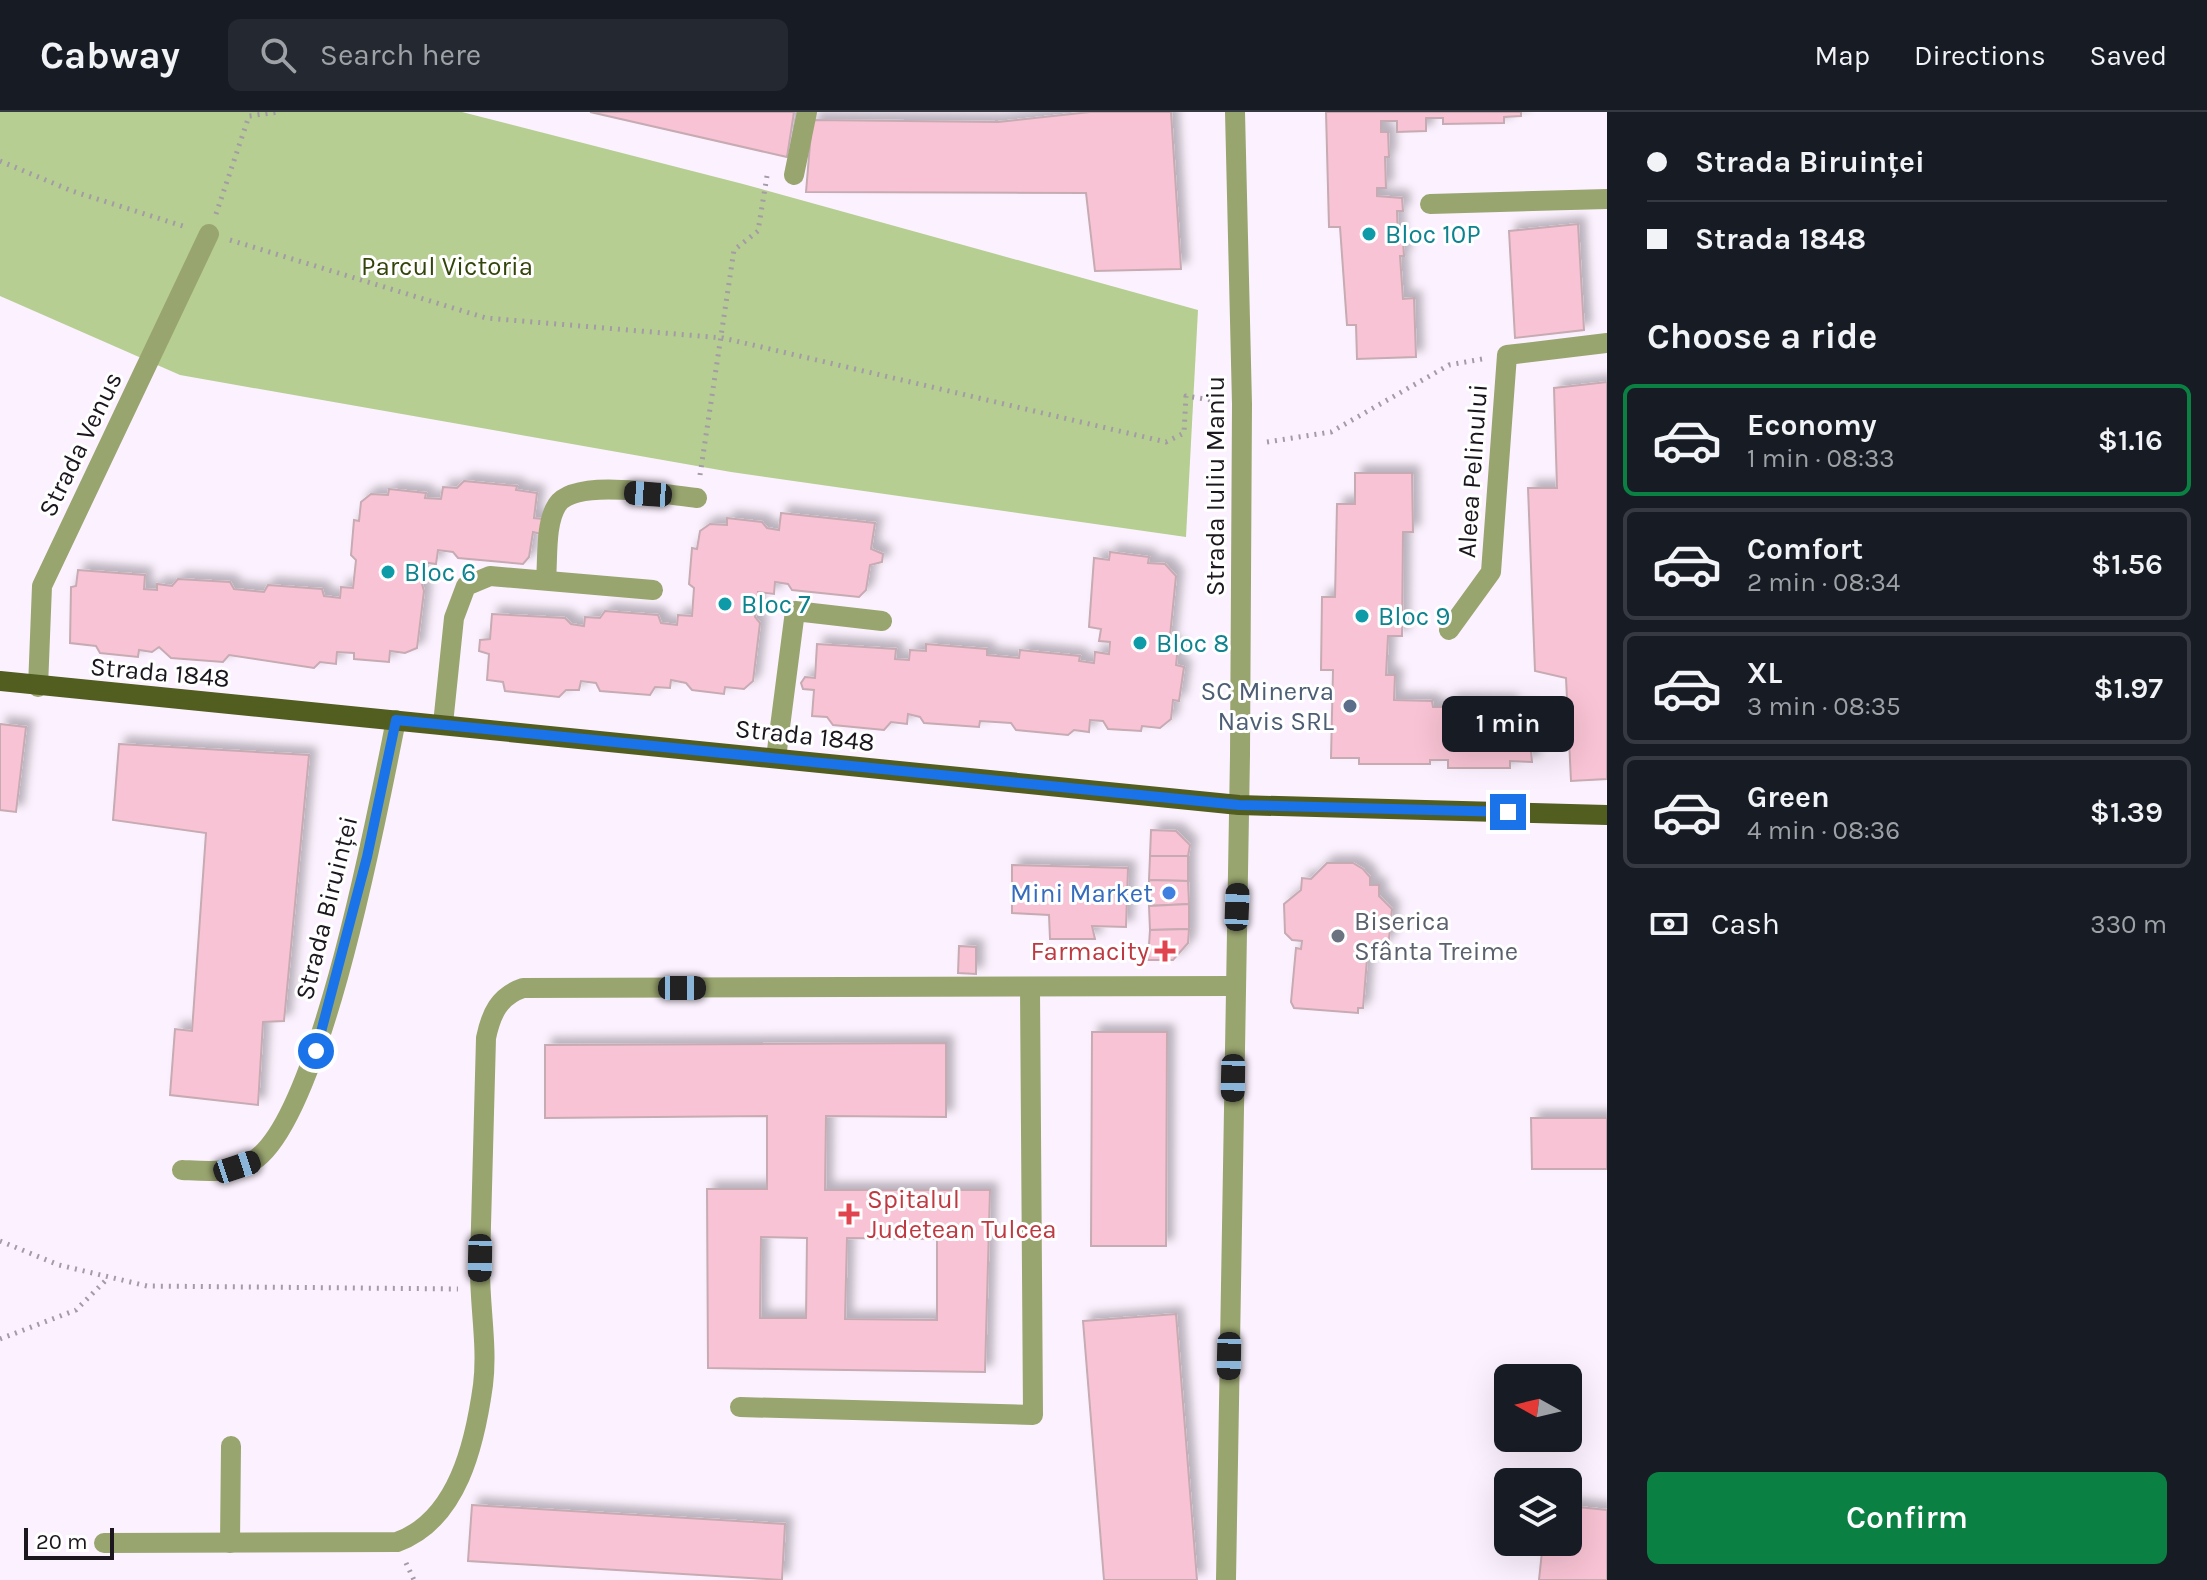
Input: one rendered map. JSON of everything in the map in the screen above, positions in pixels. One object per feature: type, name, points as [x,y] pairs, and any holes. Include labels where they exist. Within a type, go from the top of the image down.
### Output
[{"type":"main road","name":"Strada 1848","points":[[0,681],[1239,805],[1607,815]]},
{"type":"street","points":[[794,175],[807,112]]},
{"type":"street","name":"Strada Iuliu Maniu","points":[[1226,1580],[1242,446],[1235,112]]},
{"type":"street","points":[[1430,204],[1607,199]]},
{"type":"street","name":"Strada Venus","points":[[38,687],[42,586],[209,234]]},
{"type":"street","name":"Aleea Pelinului","points":[[1449,630],[1491,572],[1507,355],[1607,343]]},
{"type":"street","points":[[546,579],[552,522],[557,505],[568,495],[599,490],[697,498]]},
{"type":"street","points":[[443,724],[454,618],[466,586],[490,576],[653,590]]},
{"type":"street","points":[[776,758],[795,611],[882,621]]},
{"type":"street","name":"Strada Biruinței","points":[[182,1170],[220,1172],[254,1161],[284,1123],[316,1051],[341,964],[396,720]]},
{"type":"street","points":[[104,1543],[397,1542],[417,1535],[450,1501],[468,1453],[483,1383],[479,1289],[486,1038],[491,1016],[512,992],[523,988],[1030,989],[1234,986]]},
{"type":"street","points":[[740,1407],[1033,1415],[1030,989]]},
{"type":"street","points":[[230,1543],[231,1446]]},
{"type":"path","points":[[209,234],[249,116],[279,112]]},
{"type":"path","points":[[0,161],[72,191],[486,318],[723,338],[1166,442],[1184,433],[1186,396],[1242,404]]},
{"type":"path","points":[[697,498],[734,250],[758,231],[768,173],[794,175]]},
{"type":"path","points":[[1242,446],[1331,432],[1449,365],[1507,355]]},
{"type":"path","points":[[0,1241],[59,1265],[107,1279],[147,1286],[479,1289]]},
{"type":"path","points":[[0,1339],[76,1310],[107,1279]]},
{"type":"green space","name":"Parcul Victoria","points":[[0,112],[462,112],[743,184],[1198,310],[1186,537],[731,472],[180,375],[0,296]]},
{"type":"building","points":[[590,112],[794,112],[787,157]]},
{"type":"building","points":[[1090,112],[1171,112],[1181,269],[1095,271],[1086,193],[806,192],[812,120],[998,122]]},
{"type":"building","name":"Bloc 10P","points":[[1326,112],[1521,112],[1521,116],[1504,117],[1504,123],[1443,124],[1443,118],[1426,118],[1426,131],[1397,132],[1397,121],[1381,121],[1381,132],[1388,132],[1389,157],[1385,157],[1386,188],[1377,188],[1377,196],[1402,198],[1403,211],[1397,211],[1398,242],[1403,242],[1404,256],[1400,256],[1403,299],[1414,298],[1416,357],[1357,359],[1356,325],[1347,325],[1340,227],[1329,227]]},
{"type":"building","points":[[1578,224],[1584,330],[1515,338],[1509,231]]},
{"type":"building","points":[[1607,382],[1607,779],[1571,781],[1566,678],[1535,671],[1528,488],[1557,488],[1554,388]]},
{"type":"building","name":"Bloc 9","points":[[1355,473],[1412,473],[1413,532],[1403,532],[1402,636],[1388,636],[1386,675],[1395,675],[1394,700],[1432,701],[1433,707],[1450,707],[1450,701],[1510,702],[1511,709],[1527,709],[1532,762],[1510,761],[1510,768],[1448,768],[1448,760],[1430,760],[1430,764],[1359,764],[1359,758],[1331,758],[1333,670],[1321,670],[1322,597],[1335,597],[1337,504],[1355,504]]},
{"type":"building","name":"Bloc 6","points":[[464,481],[517,486],[516,490],[537,493],[534,518],[544,519],[541,534],[533,532],[529,557],[523,564],[458,558],[453,552],[438,550],[436,564],[422,562],[420,577],[424,591],[417,648],[405,653],[390,651],[389,662],[354,659],[354,653],[337,652],[336,664],[320,662],[314,668],[229,655],[223,662],[171,658],[159,647],[152,652],[139,650],[138,657],[100,653],[96,646],[70,643],[71,587],[76,586],[78,570],[145,575],[144,589],[157,590],[157,584],[172,586],[178,579],[230,582],[234,589],[264,592],[268,585],[322,589],[324,596],[340,598],[341,587],[353,588],[356,560],[351,555],[354,520],[359,521],[361,502],[371,494],[388,495],[389,489],[426,493],[425,498],[441,499],[443,487],[457,488]]},
{"type":"building","name":"Bloc 7","points":[[781,513],[875,523],[871,549],[883,554],[882,562],[870,565],[866,590],[859,597],[792,590],[788,584],[775,582],[774,594],[758,592],[755,617],[760,623],[753,681],[744,689],[725,687],[724,694],[692,690],[686,683],[671,680],[670,688],[655,687],[650,695],[600,691],[596,683],[581,681],[579,690],[566,690],[559,697],[505,691],[503,682],[487,680],[489,654],[479,651],[480,640],[490,639],[492,614],[565,618],[571,624],[584,626],[585,617],[600,618],[605,611],[658,615],[661,623],[677,625],[678,615],[692,616],[694,588],[689,584],[692,548],[697,549],[700,531],[710,524],[727,525],[727,518],[762,522],[767,528],[779,530]]},
{"type":"building","name":"Bloc 8","points":[[1110,552],[1149,557],[1148,563],[1165,564],[1176,576],[1169,646],[1178,647],[1176,665],[1184,667],[1179,701],[1173,700],[1171,719],[1160,728],[1142,726],[1141,731],[1108,729],[1103,721],[1090,720],[1089,732],[1074,730],[1068,735],[1016,730],[1011,723],[980,721],[979,727],[924,723],[920,717],[908,714],[907,724],[891,722],[884,730],[833,725],[827,717],[812,716],[814,690],[803,689],[801,683],[805,677],[815,678],[817,644],[896,649],[895,659],[909,660],[910,650],[926,651],[926,644],[987,649],[987,655],[1019,658],[1020,650],[1080,656],[1079,661],[1094,663],[1095,652],[1109,654],[1110,642],[1099,641],[1101,629],[1089,627],[1094,558],[1109,560]]},
{"type":"building","points":[[0,724],[26,727],[16,812],[0,810]]},
{"type":"building","points":[[119,744],[309,755],[284,1021],[263,1022],[258,1105],[170,1095],[175,1029],[192,1031],[206,833],[113,820]]},
{"type":"building","points":[[1151,830],[1176,831],[1190,845],[1188,856],[1150,856]]},
{"type":"building","name":"Farmacity","points":[[1150,856],[1188,856],[1188,881],[1149,880]]},
{"type":"building","name":"Biserica Sfânta Treime","points":[[1327,863],[1353,863],[1363,869],[1370,877],[1370,885],[1379,885],[1379,896],[1392,909],[1389,939],[1378,951],[1364,949],[1363,959],[1367,959],[1363,1008],[1358,1008],[1358,1013],[1294,1008],[1291,1002],[1296,948],[1301,949],[1302,941],[1292,940],[1285,933],[1284,904],[1301,890],[1302,878],[1311,879]]},
{"type":"building","points":[[1012,865],[1128,868],[1126,927],[1092,926],[1095,939],[1050,939],[1049,915],[1012,913]]},
{"type":"building","name":"Mini Market","points":[[1149,880],[1188,881],[1189,904],[1149,906]]},
{"type":"building","name":"Farmacity","points":[[1189,904],[1189,929],[1150,930],[1149,906]]},
{"type":"building","name":"Farmacity","points":[[1189,929],[1188,943],[1173,960],[1148,960],[1150,930]]},
{"type":"building","points":[[959,946],[976,947],[976,974],[958,973]]},
{"type":"building","points":[[1092,1032],[1167,1032],[1166,1246],[1091,1246]]},
{"type":"building","name":"Spitalul Judetean Tulcea","points":[[946,1043],[946,1117],[826,1116],[825,1190],[990,1190],[985,1372],[708,1368],[707,1189],[767,1189],[767,1116],[545,1118],[545,1045]],"holes":[[[761,1237],[807,1238],[806,1318],[760,1318]],[[847,1238],[937,1239],[937,1320],[845,1319]]]},
{"type":"building","points":[[1531,1118],[1607,1118],[1607,1169],[1532,1169]]},
{"type":"building","points":[[1176,1314],[1197,1580],[1104,1580],[1083,1321]]},
{"type":"building","points":[[472,1505],[785,1524],[782,1580],[468,1561]]},
{"type":"building","points":[[1582,1507],[1607,1510],[1607,1580],[1539,1580],[1542,1556],[1582,1556]]},
{"type":"place","name":"Bloc 10P","points":[[1369,234]]},
{"type":"place","name":"Bloc 6","points":[[388,572]]},
{"type":"place","name":"Bloc 7","points":[[725,604]]},
{"type":"place","name":"Bloc 9","points":[[1362,616]]},
{"type":"place","name":"Bloc 8","points":[[1140,643]]},
{"type":"place","name":"SC Minerva Navis SRL","points":[[1350,706]]},
{"type":"place","name":"Mini Market","points":[[1169,893]]},
{"type":"place","name":"Biserica Sfânta Treime","points":[[1338,936]]},
{"type":"place","name":"Farmacity","points":[[1165,951]]},
{"type":"place","name":"Spitalul Judetean Tulcea","points":[[849,1214]]},
{"type":"route","points":[[316,1051],[374,830],[396,720],[1239,805],[1508,812]]}]
